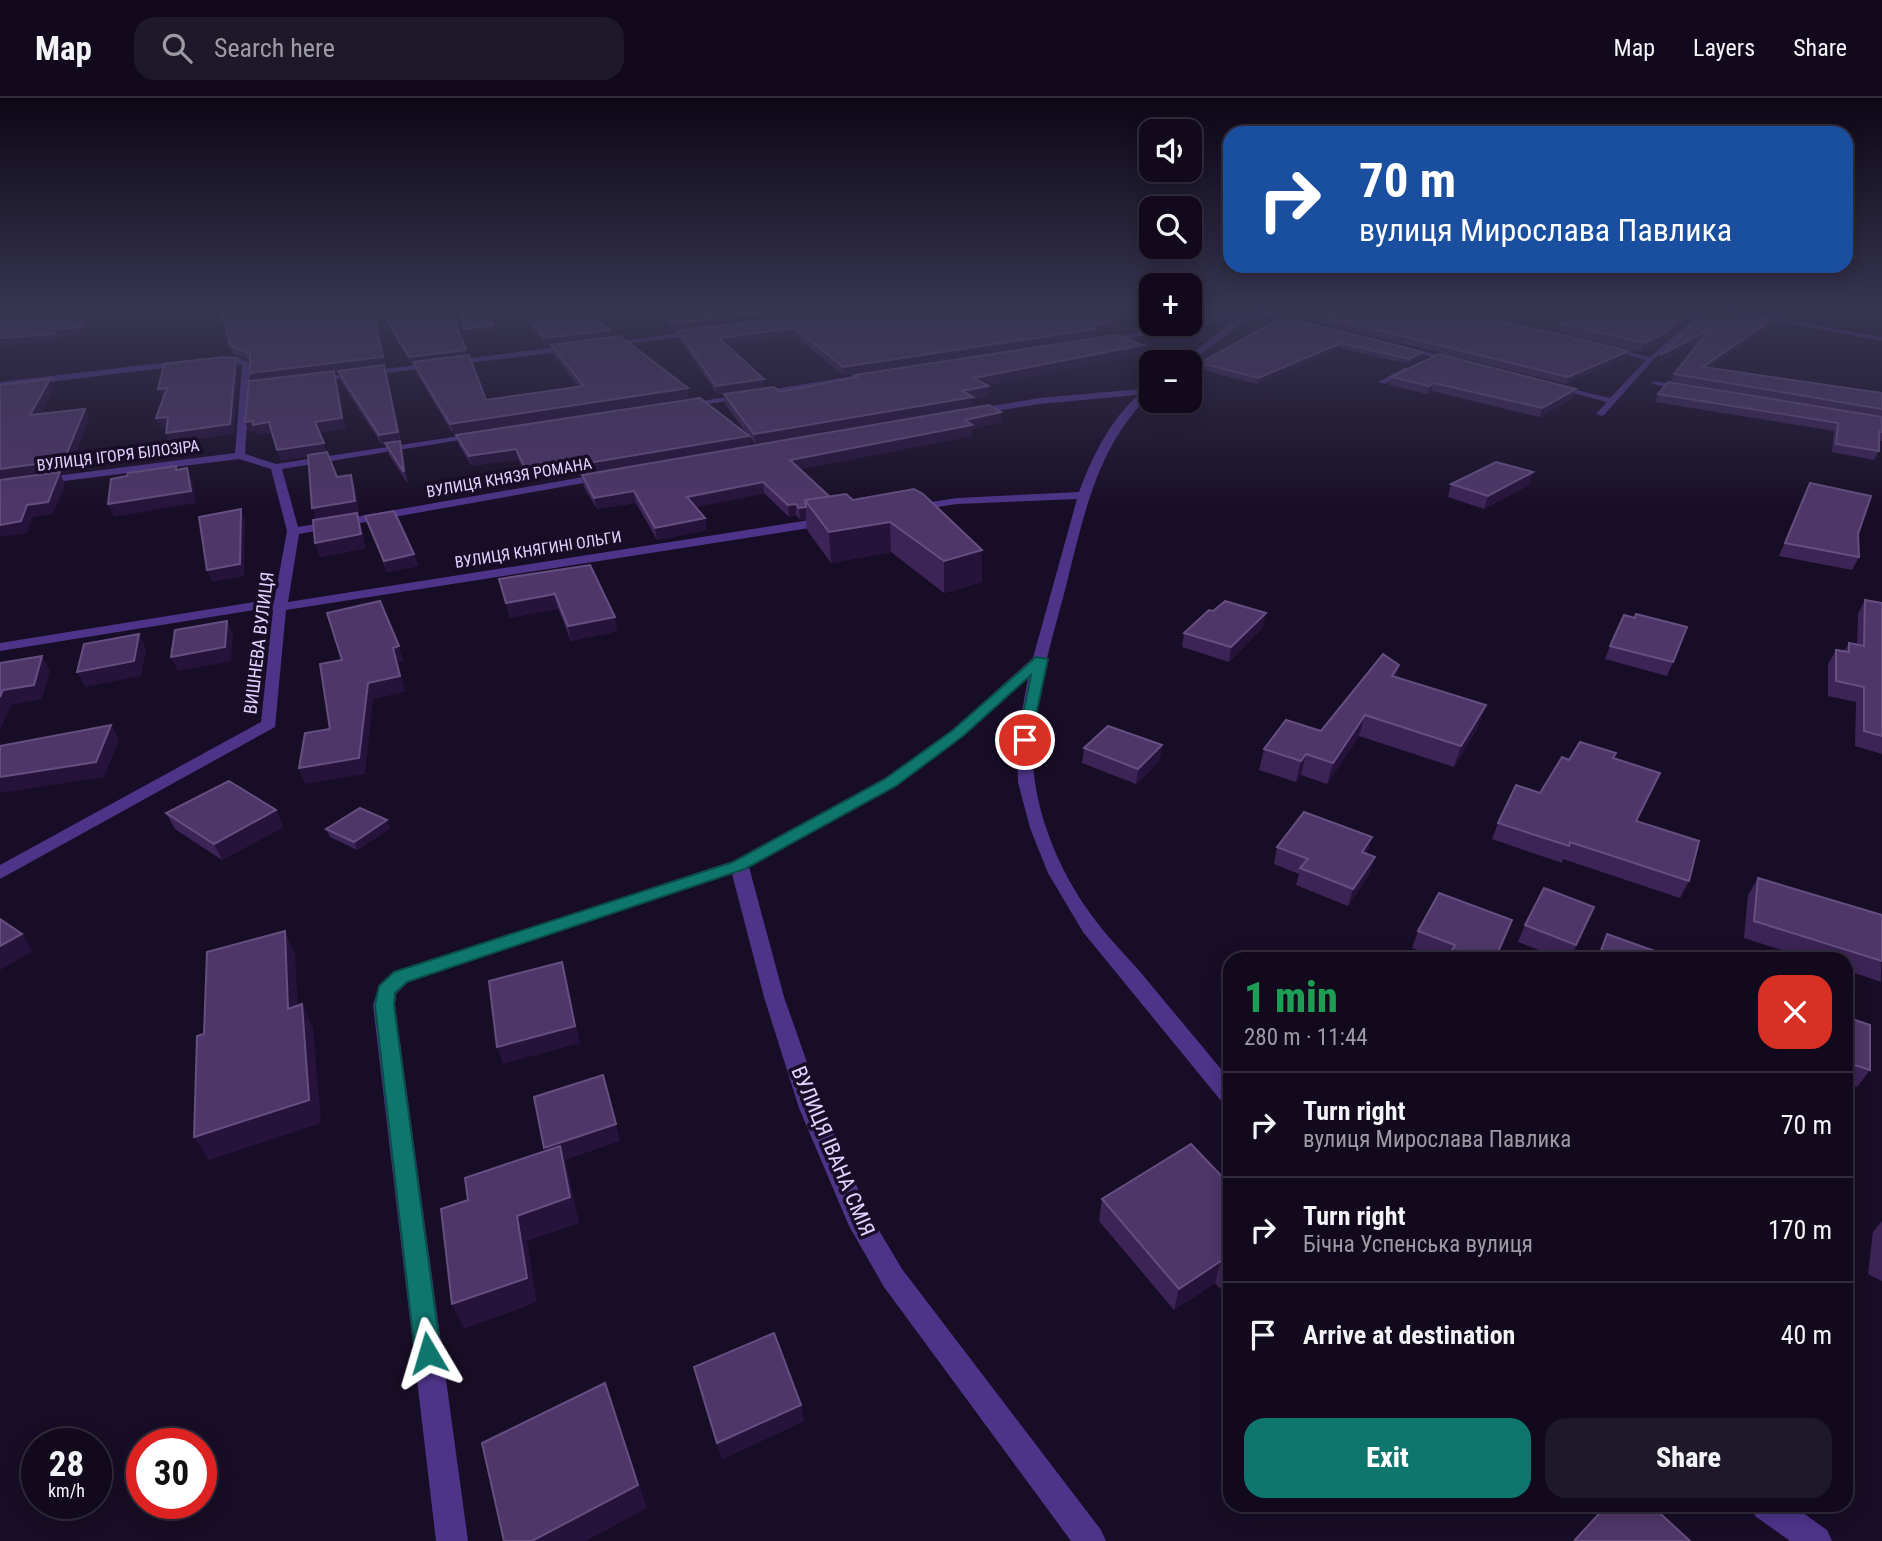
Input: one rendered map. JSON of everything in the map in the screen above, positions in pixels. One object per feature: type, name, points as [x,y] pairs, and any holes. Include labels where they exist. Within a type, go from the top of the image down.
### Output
[{"type":"street","points":[[0,384],[58,377]]},
{"type":"street","points":[[246,377],[240,456],[276,467],[497,433]]},
{"type":"street","points":[[301,380],[323,377]]},
{"type":"street","points":[[677,406],[862,377]]},
{"type":"street","points":[[246,387],[260,386]]},
{"type":"street","points":[[957,415],[1039,401],[1139,391]]},
{"type":"street","points":[[1139,402],[1094,461],[1083,495],[1041,659],[1025,740],[1033,813],[1045,844],[1080,912],[1223,1087]]},
{"type":"street","name":"ВУЛИЦЯ ІГОРЯ БІЛОЗІРА","points":[[0,486],[240,456]]},
{"type":"street","name":"ВИШНЕВА ВУЛИЦЯ","points":[[0,873],[269,724],[280,607],[293,531],[276,467]]},
{"type":"street","name":"ВУЛИЦЯ КНЯЗЯ РОМАНА","points":[[293,531],[618,474]]},
{"type":"street","points":[[902,509],[957,501],[1083,495]]},
{"type":"street","name":"ВУЛИЦЯ КНЯГИНІ ОЛЬГИ","points":[[0,647],[260,605],[280,607],[846,518]]},
{"type":"street","points":[[452,1541],[386,1019],[386,991],[401,977],[739,866],[891,782],[958,733],[1041,659]]},
{"type":"street","name":"ВУЛИЦЯ ІВАНА СМІЯ","points":[[739,866],[774,997],[811,1108],[858,1218],[893,1278],[1090,1541]]},
{"type":"street","points":[[1776,1512],[1816,1541]]},
{"type":"lane","points":[[1382,382],[1392,377]]},
{"type":"lane","points":[[1600,414],[1634,377]]},
{"type":"lane","points":[[1656,383],[1696,390]]},
{"type":"lane","points":[[1544,384],[1612,401]]},
{"type":"building","points":[[161,377],[234,377],[230,424],[166,433],[168,417],[156,418],[167,388],[158,389]]},
{"type":"building","points":[[280,377],[335,377],[342,418],[315,422],[324,443],[277,450],[269,422],[253,425],[253,421],[245,422],[249,381]]},
{"type":"building","points":[[342,377],[387,377],[398,432],[379,435]]},
{"type":"building","points":[[422,377],[477,377],[486,400],[584,386],[577,377],[674,377],[688,388],[450,424]]},
{"type":"building","points":[[710,377],[764,379],[716,386]]},
{"type":"building","points":[[855,377],[977,377],[974,378],[988,386],[962,391],[973,397],[754,434],[724,394],[774,387],[780,392]]},
{"type":"building","points":[[1392,377],[1530,377],[1576,389],[1542,408],[1434,383],[1429,386]]},
{"type":"building","points":[[1694,377],[1774,377],[1882,393],[1882,409]]},
{"type":"building","points":[[50,379],[30,415],[85,409],[64,460],[0,469],[0,385]]},
{"type":"building","points":[[1668,382],[1882,417],[1879,451],[1836,444],[1838,423],[1658,394]]},
{"type":"building","points":[[700,398],[749,436],[577,465],[574,460],[525,468],[516,449],[469,456],[456,435]]},
{"type":"building","points":[[989,405],[1001,412],[965,420],[972,425],[790,460],[830,497],[805,500],[806,507],[788,505],[763,482],[687,497],[705,518],[655,528],[634,491],[594,498],[582,475]]},
{"type":"building","points":[[400,441],[404,472],[385,443]]},
{"type":"building","points":[[327,452],[337,477],[351,475],[355,501],[312,508],[308,455]]},
{"type":"building","points":[[1496,462],[1533,472],[1488,496],[1451,484]]},
{"type":"building","points":[[176,466],[176,470],[187,468],[191,491],[108,504],[111,479],[127,476],[128,473]]},
{"type":"building","points":[[60,472],[48,502],[27,505],[21,521],[0,525],[0,480]]},
{"type":"building","points":[[1810,483],[1871,496],[1858,534],[1859,557],[1785,543]]},
{"type":"building","points":[[914,489],[923,494],[982,550],[944,561],[890,522],[829,532],[805,500],[846,494],[853,500]]},
{"type":"building","points":[[241,509],[240,564],[207,570],[199,517]]},
{"type":"building","points":[[394,511],[414,554],[384,561],[365,516]]},
{"type":"building","points":[[357,513],[361,534],[315,543],[313,520]]},
{"type":"building","points":[[590,565],[615,617],[568,626],[555,594],[506,603],[499,579]]},
{"type":"building","points":[[1865,600],[1882,603],[1882,736],[1864,731],[1864,687],[1836,681],[1836,650],[1849,652],[1849,643],[1864,646]]},
{"type":"building","points":[[380,601],[399,646],[393,648],[400,676],[368,683],[359,758],[299,768],[305,733],[330,729],[320,664],[342,660],[327,613]]},
{"type":"building","points":[[1225,601],[1266,613],[1231,647],[1184,633],[1209,610],[1213,611]]},
{"type":"building","points":[[1636,614],[1687,627],[1673,662],[1610,646],[1624,615],[1635,618]]},
{"type":"building","points":[[227,621],[225,647],[171,657],[175,630]]},
{"type":"building","points":[[139,634],[134,661],[77,672],[84,644]]},
{"type":"building","points":[[1383,654],[1399,665],[1392,676],[1486,705],[1461,746],[1365,715],[1333,763],[1306,754],[1301,761],[1264,749],[1286,720],[1321,731]]},
{"type":"building","points":[[42,656],[34,685],[3,690],[0,697],[0,663]]},
{"type":"building","points":[[111,725],[96,762],[0,777],[0,746]]},
{"type":"building","points":[[1108,726],[1162,745],[1138,769],[1084,748]]},
{"type":"building","points":[[1580,742],[1616,753],[1613,758],[1660,773],[1636,821],[1699,841],[1689,881],[1570,842],[1569,846],[1498,823],[1516,785],[1540,793],[1562,757],[1569,760]]},
{"type":"building","points":[[229,781],[276,810],[214,844],[166,813]]},
{"type":"building","points":[[360,808],[387,820],[354,842],[326,829]]},
{"type":"building","points":[[1304,812],[1372,837],[1362,852],[1375,857],[1353,889],[1300,868],[1308,859],[1277,847]]},
{"type":"building","points":[[1758,878],[1882,915],[1882,961],[1754,921]]},
{"type":"building","points":[[1544,888],[1594,907],[1576,945],[1525,925]]},
{"type":"building","points":[[1439,893],[1512,920],[1498,952],[1451,952],[1455,945],[1418,931]]},
{"type":"building","points":[[0,919],[22,934],[0,946]]},
{"type":"building","points":[[285,931],[288,1009],[302,1004],[309,1100],[194,1137],[197,1036],[204,1034],[207,952]]},
{"type":"building","points":[[1607,934],[1657,952],[1601,952]]},
{"type":"building","points":[[562,962],[575,1026],[497,1047],[489,981]]},
{"type":"building","points":[[1853,1019],[1870,1025],[1870,1070],[1853,1064]]},
{"type":"building","points":[[603,1075],[616,1124],[544,1148],[534,1097]]},
{"type":"building","points":[[1191,1144],[1223,1178],[1223,1263],[1221,1261],[1179,1289],[1102,1199]]},
{"type":"building","points":[[560,1146],[570,1197],[517,1216],[527,1278],[452,1304],[441,1209],[468,1200],[465,1178]]},
{"type":"building","points":[[774,1333],[801,1405],[717,1443],[694,1367]]},
{"type":"building","points":[[605,1383],[638,1485],[532,1541],[504,1541],[482,1443]]},
{"type":"building","points":[[1601,1512],[1659,1512],[1690,1541],[1574,1541]]},
{"type":"route","points":[[428,1353],[384,1005],[386,991],[401,977],[739,866],[891,782],[958,733],[1041,659],[1025,740]]}]
